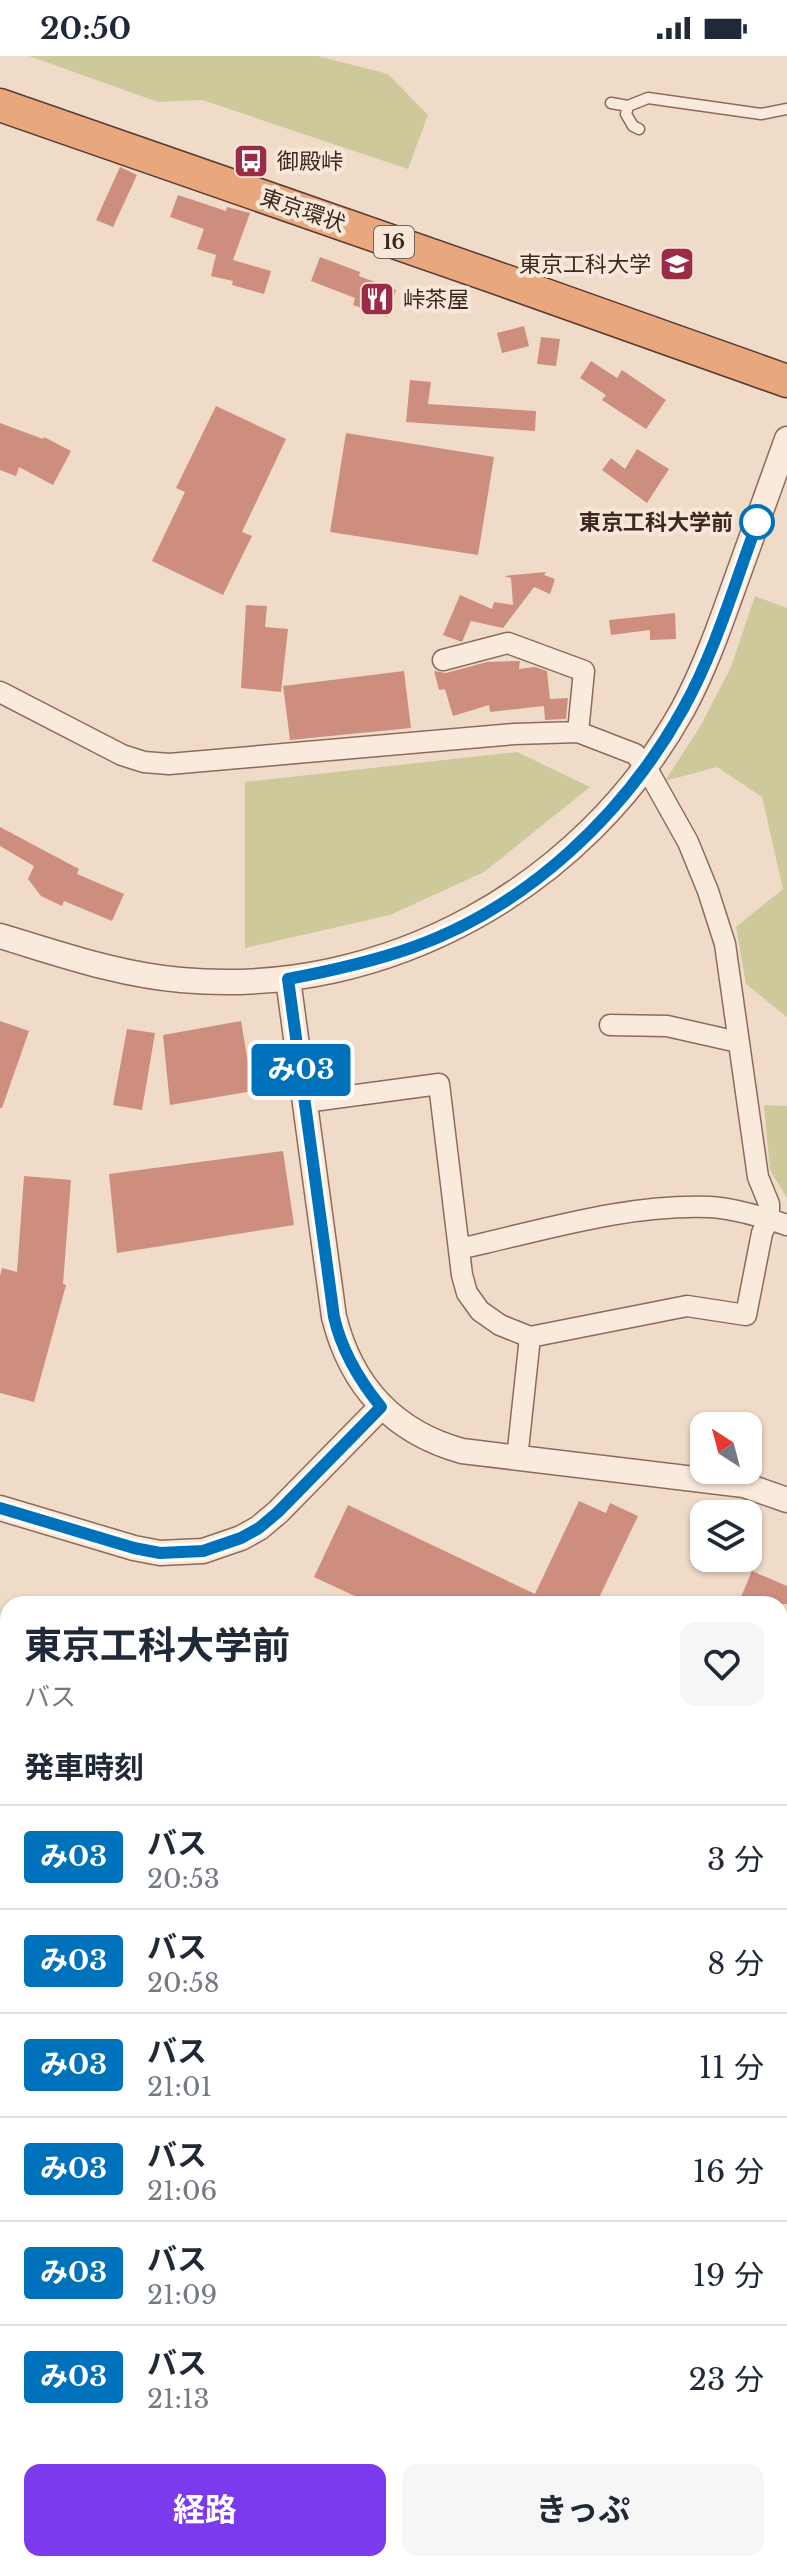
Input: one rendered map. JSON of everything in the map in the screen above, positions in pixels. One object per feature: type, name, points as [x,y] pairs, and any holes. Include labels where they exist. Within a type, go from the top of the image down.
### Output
[{"type":"highway","name":"東京環状","points":[[0,105],[787,381]]},
{"type":"street","points":[[0,936],[139,975],[209,982],[288,979],[390,955],[485,913],[532,882],[591,832],[646,767],[684,708],[708,658],[787,439]]},
{"type":"street","points":[[443,660],[508,643],[584,671],[578,732]]},
{"type":"street","points":[[0,692],[122,755],[144,762],[185,762],[514,734],[578,732],[635,754],[646,767],[688,842],[725,944],[758,1177],[778,1222]]},
{"type":"street","points":[[288,979],[334,1317],[345,1352],[365,1388],[381,1407],[414,1430],[444,1446],[462,1451],[744,1485],[787,1500]]},
{"type":"street","points":[[610,1025],[667,1026],[738,1042]]},
{"type":"street","points":[[305,1102],[439,1084],[467,1293],[480,1311],[500,1325],[530,1337],[687,1306],[746,1315],[762,1233],[778,1222]]},
{"type":"street","points":[[459,1249],[644,1208],[712,1207],[778,1222]]},
{"type":"street","points":[[517,1459],[530,1337]]},
{"type":"street","points":[[0,1508],[147,1551],[181,1554],[203,1551],[241,1538],[269,1520],[381,1407]]},
{"type":"lane","points":[[611,103],[628,106],[648,98],[761,114],[787,109]]},
{"type":"lane","points":[[628,106],[626,114],[633,126],[639,129]]},
{"type":"shaded area","points":[[29,56],[318,56],[388,74],[428,115],[408,169],[202,100],[158,102]]},
{"type":"shaded area","points":[[755,596],[787,608],[787,1017],[746,984],[736,927],[783,889],[762,797],[717,767],[665,781],[701,725],[731,667]]},
{"type":"shaded area","points":[[517,752],[590,787],[484,872],[390,915],[245,948],[245,782]]},
{"type":"shaded area","points":[[764,1105],[787,1106],[787,1198],[770,1170]]},
{"type":"building","points":[[120,167],[137,175],[113,227],[96,220]]},
{"type":"building","points":[[178,195],[226,211],[227,207],[250,213],[233,260],[271,271],[264,294],[211,276],[216,255],[197,249],[204,229],[170,217]]},
{"type":"building","points":[[320,257],[396,290],[387,317],[353,305],[355,298],[311,281]]},
{"type":"building","points":[[524,326],[529,346],[502,353],[497,333]]},
{"type":"building","points":[[541,337],[560,339],[556,366],[537,364]]},
{"type":"building","points":[[591,361],[617,378],[622,370],[666,400],[646,429],[602,400],[606,395],[580,378]]},
{"type":"building","points":[[410,380],[431,382],[428,404],[536,411],[535,431],[406,422]]},
{"type":"building","points":[[216,406],[286,439],[242,532],[252,536],[223,595],[152,561],[185,492],[176,488]]},
{"type":"building","points":[[0,423],[44,437],[71,451],[53,485],[19,467],[16,476],[0,470]]},
{"type":"building","points":[[346,433],[494,457],[478,555],[330,532]]},
{"type":"building","points":[[637,449],[669,469],[647,503],[602,470],[611,458],[625,469]]},
{"type":"building","points":[[546,572],[544,575],[555,579],[550,594],[534,587],[503,628],[471,621],[462,642],[443,635],[460,595],[492,609],[494,602],[513,605],[511,578],[504,576]]},
{"type":"building","points":[[246,605],[267,606],[265,627],[288,629],[281,692],[241,688]]},
{"type":"building","points":[[675,613],[676,639],[650,640],[650,630],[611,635],[609,620]]},
{"type":"building","points":[[520,661],[519,669],[535,667],[547,671],[550,699],[568,698],[566,719],[545,720],[544,706],[490,712],[489,705],[453,716],[445,689],[439,690],[434,671],[446,673],[487,662]]},
{"type":"building","points":[[404,671],[411,728],[290,740],[283,686]]},
{"type":"building","points":[[0,827],[79,869],[77,874],[124,894],[112,921],[64,901],[62,906],[41,896],[28,879],[34,866],[0,846]]},
{"type":"building","points":[[0,1021],[29,1031],[2,1108],[0,1108]]},
{"type":"building","points":[[241,1021],[253,1091],[170,1105],[163,1035]]},
{"type":"building","points":[[127,1029],[155,1033],[142,1110],[113,1105]]},
{"type":"building","points":[[283,1151],[294,1225],[117,1253],[109,1174]]},
{"type":"building","points":[[24,1176],[71,1180],[63,1284],[66,1285],[34,1402],[0,1393],[0,1276],[2,1268],[17,1272]]},
{"type":"building","points":[[579,1501],[606,1513],[610,1503],[638,1516],[600,1596],[355,1596],[314,1577],[348,1505],[535,1594]]},
{"type":"building","points":[[752,1572],[754,1572],[787,1586],[787,1596],[741,1596]]},
{"type":"bus line","name":"み03","points":[[0,1508],[134,1548],[181,1554],[203,1551],[241,1538],[259,1528],[381,1407],[357,1375],[339,1337],[334,1317],[288,979],[378,959],[460,926],[532,882],[591,832],[646,767],[684,708],[708,658],[759,518]]},
{"type":"place","name":"御殿峠","points":[[251,161]]},
{"type":"place","name":"東京工科大学","points":[[677,264]]},
{"type":"place","name":"峠茶屋","points":[[377,299]]},
{"type":"place","name":"東京工科大学前","points":[[757,522]]}]
